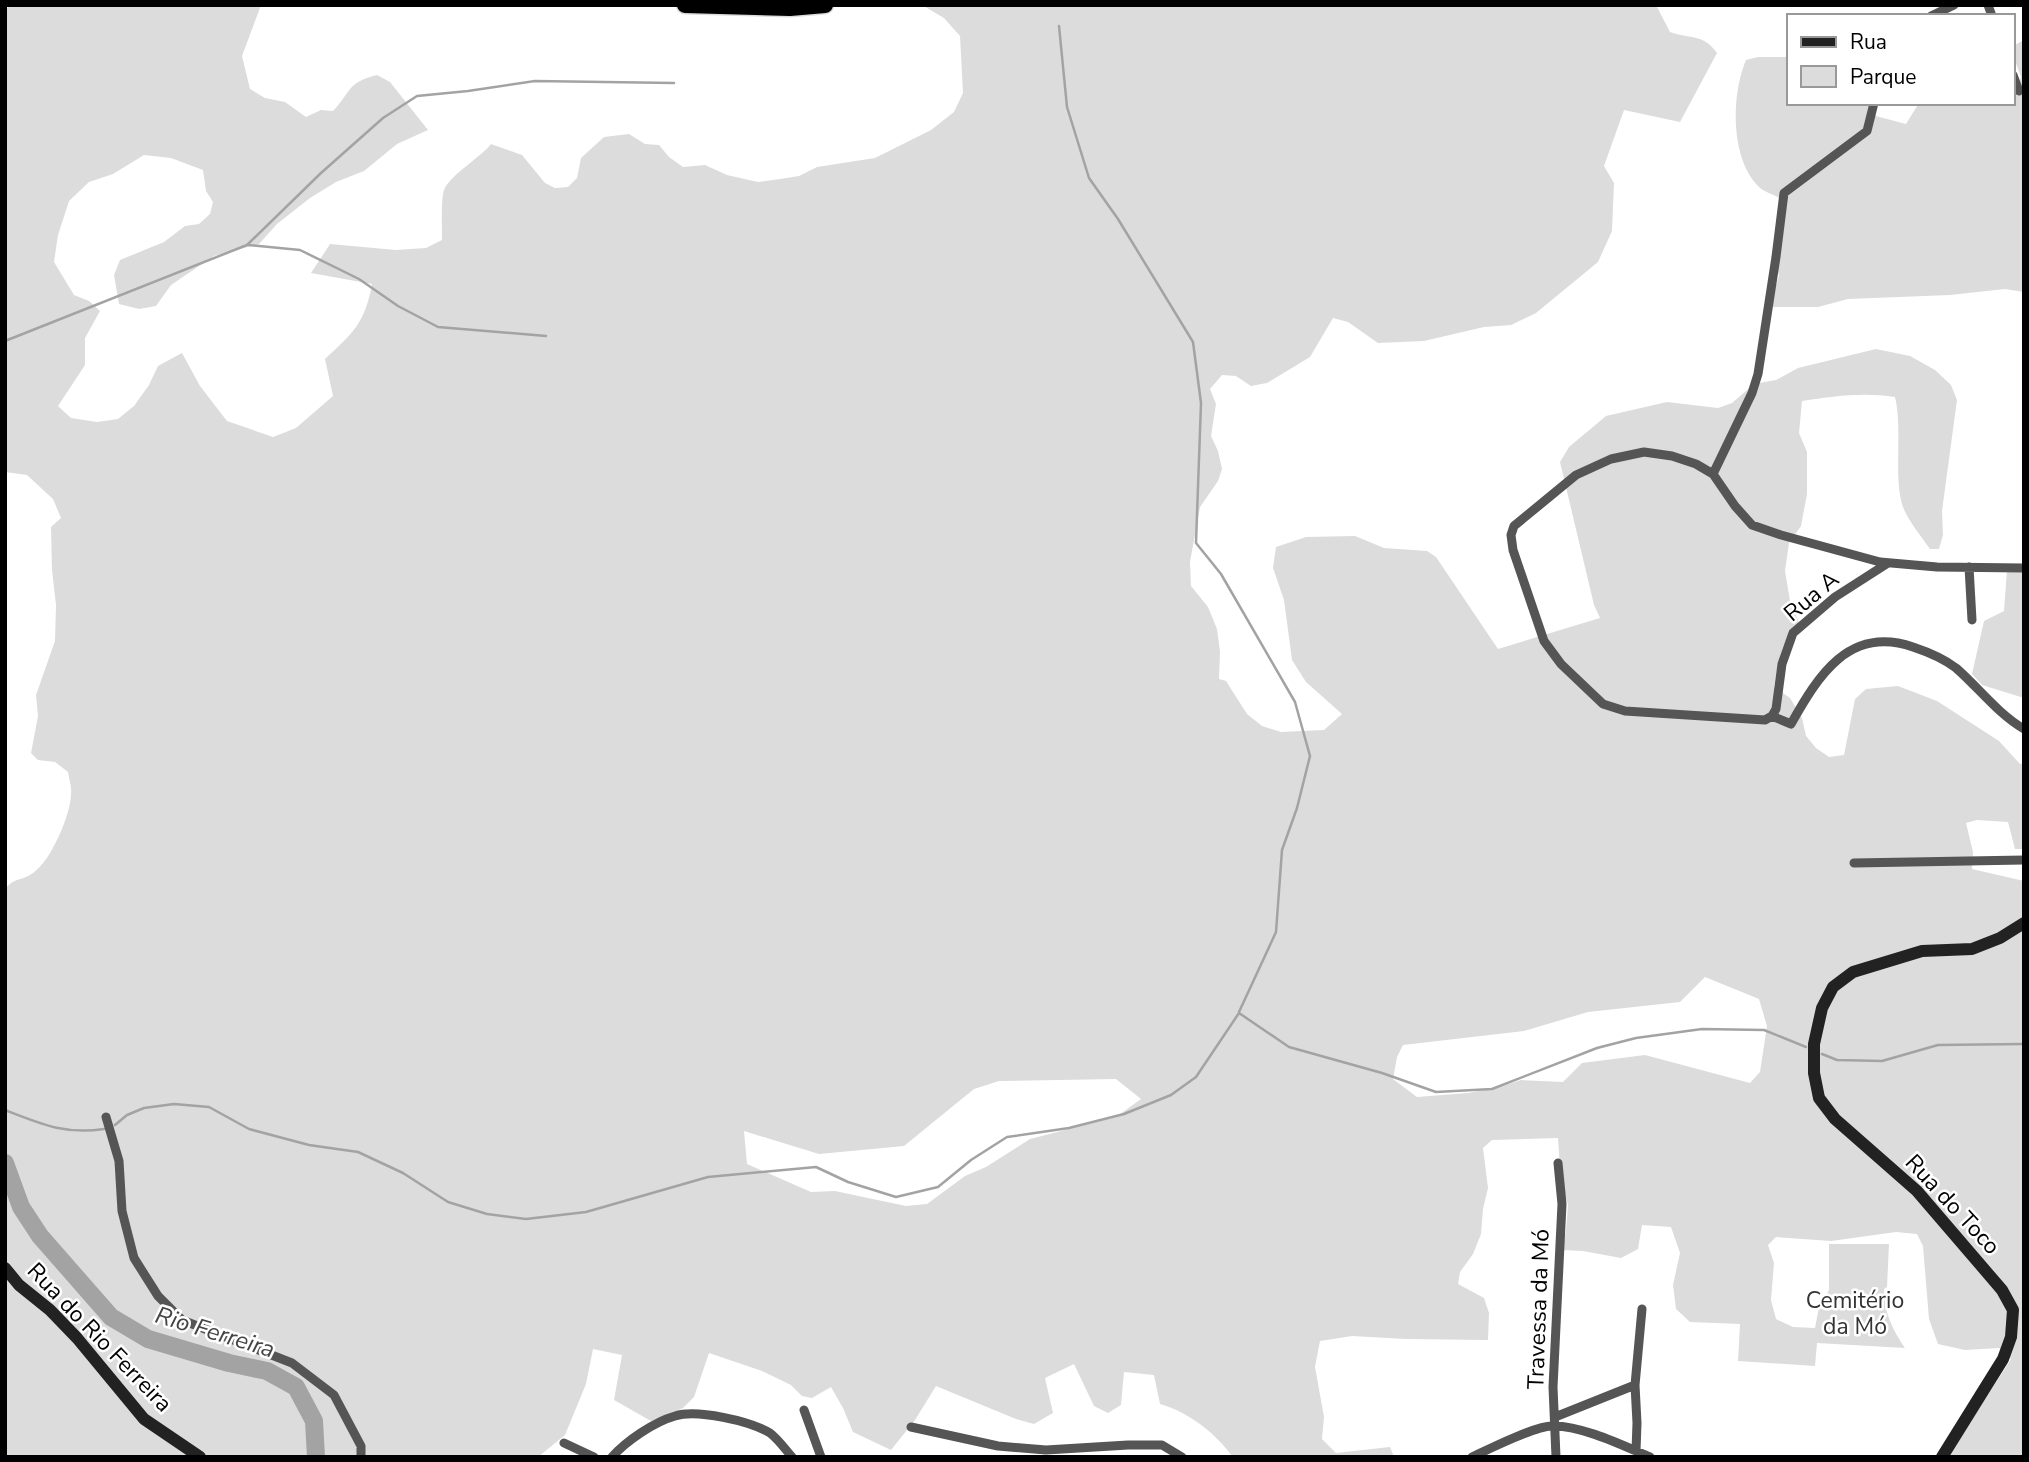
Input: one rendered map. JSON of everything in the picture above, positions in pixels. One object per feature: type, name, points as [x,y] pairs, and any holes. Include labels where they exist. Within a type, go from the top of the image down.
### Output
[{"type":"highway","points":[[685,5],[778,8],[825,5]]},
{"type":"street","points":[[1935,14],[1954,5]]},
{"type":"street","points":[[2015,80],[2019,91]]},
{"type":"street","points":[[1713,474],[1752,393],[1758,374],[1784,193],[1867,131],[1873,105]]},
{"type":"street","points":[[2024,568],[1889,563],[1838,552],[1752,525],[1713,474],[1696,464],[1672,456],[1644,452],[1611,459],[1576,475],[1514,526],[1511,535],[1513,550],[1544,641],[1562,664],[1603,704],[1625,710],[1765,720],[1772,716],[1791,724],[1822,673],[1837,659],[1857,647],[1880,641],[1904,644],[1935,655],[1956,668],[2012,722],[2024,729]]},
{"type":"street","name":"Rua A","points":[[1772,716],[1776,709],[1782,664],[1793,633],[1835,597],[1889,563]]},
{"type":"street","points":[[1969,567],[1972,621]]},
{"type":"street","points":[[1854,863],[2024,860]]},
{"type":"street","name":"Rua do Toco","points":[[1942,1457],[2003,1359],[2011,1337],[2012,1310],[2002,1290],[1917,1191],[1835,1119],[1819,1098],[1814,1073],[1814,1044],[1822,1009],[1833,987],[1853,972],[1922,951],[1972,949],[2000,938],[2024,923]]},
{"type":"street","points":[[106,1117],[119,1161],[122,1211],[134,1258],[158,1296],[182,1320],[292,1363],[334,1395],[361,1446],[361,1457]]},
{"type":"street","name":"Travessa da Mó","points":[[1556,1457],[1553,1387],[1562,1204],[1558,1163]]},
{"type":"street","name":"Rua do Rio Ferreira","points":[[5,1268],[19,1285],[50,1310],[77,1338],[144,1419],[200,1457]]},
{"type":"street","points":[[1636,1451],[1635,1385],[1642,1309]]},
{"type":"street","points":[[1472,1457],[1635,1385]]},
{"type":"street","points":[[804,1410],[821,1457]]},
{"type":"street","points":[[612,1457],[628,1443],[676,1415],[729,1419],[771,1434],[792,1457]]},
{"type":"street","points":[[1555,1421],[1650,1457]]},
{"type":"street","points":[[911,1427],[998,1446],[1046,1450],[1128,1444],[1162,1445],[1182,1457]]},
{"type":"street","points":[[564,1443],[594,1457]]},
{"type":"green space","name":"Cemitério da Mó","points":[[13,5],[261,5],[242,56],[250,89],[265,98],[285,102],[306,117],[321,110],[333,111],[350,88],[377,75],[390,82],[428,130],[397,144],[364,171],[336,182],[310,198],[277,224],[259,244],[214,256],[171,285],[156,306],[139,309],[119,304],[114,275],[120,260],[164,242],[185,226],[199,224],[210,214],[213,202],[206,191],[203,170],[171,158],[144,155],[113,174],[89,182],[69,201],[58,235],[54,262],[74,295],[89,301],[100,311],[85,338],[85,365],[58,406],[71,418],[97,422],[118,419],[134,406],[158,366],[182,353],[200,386],[227,421],[273,437],[296,428],[333,396],[325,359],[343,342],[366,309],[372,284],[311,273],[330,244],[396,250],[426,248],[442,240],[442,206],[447,184],[491,144],[522,155],[545,183],[555,188],[568,187],[577,178],[581,158],[604,137],[629,134],[645,144],[659,145],[683,167],[705,165],[727,175],[758,182],[799,176],[817,167],[875,158],[931,130],[954,112],[963,93],[960,36],[944,18],[922,5],[1656,5],[1670,32],[1702,40],[1717,53],[1680,122],[1624,110],[1604,166],[1614,183],[1612,231],[1598,262],[1536,313],[1511,325],[1484,327],[1424,341],[1378,343],[1348,322],[1333,318],[1310,357],[1267,383],[1251,386],[1236,376],[1222,375],[1210,389],[1216,404],[1211,436],[1222,469],[1218,481],[1200,507],[1190,562],[1191,586],[1208,607],[1217,629],[1219,679],[1226,681],[1247,714],[1262,726],[1281,732],[1324,730],[1342,714],[1306,682],[1292,660],[1284,600],[1273,568],[1276,547],[1306,537],[1355,536],[1384,548],[1427,551],[1436,557],[1498,649],[1600,618],[1594,605],[1560,462],[1569,447],[1606,416],[1667,402],[1718,408],[1732,403],[1754,384],[1776,380],[1798,368],[1876,349],[1910,356],[1935,370],[1951,385],[1957,400],[1942,511],[1943,535],[1939,549],[1930,549],[1903,507],[1899,482],[1895,397],[1860,395],[1802,401],[1799,433],[1807,452],[1807,494],[1801,526],[1789,543],[1785,571],[1790,601],[1799,623],[1784,644],[1774,687],[1790,698],[1802,718],[1806,736],[1816,748],[1829,757],[1844,755],[1855,699],[1866,689],[1898,686],[1937,701],[1999,741],[2020,764],[2024,764],[2024,849],[2015,849],[2008,822],[1977,820],[1966,823],[1973,852],[1972,869],[2024,881],[2024,1457],[1948,1457],[2011,1359],[1999,1348],[1965,1350],[1938,1344],[1929,1319],[1923,1246],[1917,1234],[1896,1232],[1831,1241],[1776,1237],[1768,1245],[1774,1263],[1771,1300],[1776,1319],[1793,1327],[1815,1328],[1818,1312],[1829,1290],[1829,1244],[1889,1244],[1885,1305],[1905,1348],[1817,1343],[1815,1366],[1738,1361],[1740,1324],[1690,1322],[1676,1309],[1673,1285],[1680,1253],[1671,1227],[1642,1225],[1638,1249],[1621,1258],[1562,1250],[1568,1204],[1561,1184],[1558,1138],[1492,1140],[1483,1148],[1488,1188],[1481,1234],[1473,1254],[1460,1272],[1458,1284],[1484,1298],[1489,1313],[1488,1340],[1352,1336],[1320,1341],[1315,1367],[1324,1417],[1322,1439],[1336,1453],[1390,1447],[1394,1457],[1233,1457],[1218,1439],[1201,1425],[1160,1404],[1154,1375],[1124,1372],[1121,1405],[1108,1413],[1094,1406],[1074,1364],[1045,1378],[1053,1413],[1034,1424],[936,1386],[915,1420],[891,1450],[853,1432],[831,1387],[812,1398],[802,1396],[791,1385],[762,1371],[709,1353],[694,1397],[683,1408],[651,1421],[614,1400],[622,1355],[593,1349],[586,1384],[565,1435],[538,1457],[5,1457],[5,889],[33,873],[47,858],[64,825],[71,791],[68,772],[55,762],[38,760],[31,753],[38,716],[36,695],[55,641],[56,605],[51,527],[61,518],[53,499],[27,475],[5,472],[5,9]],"holes":[[[1705,977],[1759,999],[1767,1026],[1760,1072],[1750,1083],[1645,1055],[1582,1063],[1563,1082],[1521,1080],[1468,1093],[1417,1097],[1393,1079],[1397,1057],[1403,1045],[1524,1031],[1588,1012],[1680,1002]],[[1116,1079],[1141,1099],[1116,1117],[1030,1139],[986,1167],[965,1176],[927,1204],[906,1206],[835,1191],[811,1192],[747,1164],[744,1131],[819,1154],[904,1146],[974,1089],[999,1081]]]},
{"type":"green space","points":[[2024,40],[2024,292],[2005,289],[1950,295],[1848,299],[1818,307],[1769,307],[1779,276],[1776,260],[1779,198],[1761,189],[1750,175],[1738,144],[1736,108],[1746,60],[1758,57],[1787,57],[1787,105],[1872,105],[1871,111],[1876,116],[1906,124],[1918,105],[2015,105],[2021,77],[2015,60],[2015,45]]},
{"type":"green space","points":[[2007,570],[2024,571],[2024,698],[1982,685],[1972,674],[1984,621],[2004,611]]},
{"type":"waterway","points":[[1059,26],[1067,107],[1089,178],[1118,219],[1193,342],[1201,403],[1196,543],[1221,574],[1295,702],[1310,756],[1297,808],[1282,850],[1276,932],[1239,1012]]},
{"type":"waterway","points":[[5,341],[247,245],[321,173],[383,118],[417,96],[535,81],[674,83]]},
{"type":"waterway","points":[[248,245],[300,250],[359,279],[398,306],[438,327],[546,336]]},
{"type":"waterway","points":[[115,1125],[127,1115],[144,1108],[174,1104],[209,1107],[249,1129],[309,1145],[358,1152],[403,1173],[448,1202],[487,1214],[526,1219],[586,1212],[708,1177],[816,1167],[848,1182],[896,1197],[938,1187],[971,1160],[1007,1137],[1069,1128],[1124,1114],[1171,1095],[1196,1077],[1239,1013],[1289,1047],[1382,1073],[1436,1092],[1492,1089],[1597,1048],[1636,1038],[1702,1029],[1764,1030],[1806,1047]]},
{"type":"waterway","points":[[1822,1054],[1837,1060],[1882,1061],[1938,1045],[2024,1044]]},
{"type":"waterway","points":[[5,1110],[42,1124],[65,1129],[104,1129]]},
{"type":"waterway","name":"Rio Ferreira","points":[[5,1163],[21,1207],[40,1236],[111,1317],[148,1339],[229,1363],[267,1371],[296,1387],[314,1421],[316,1457]]}]
